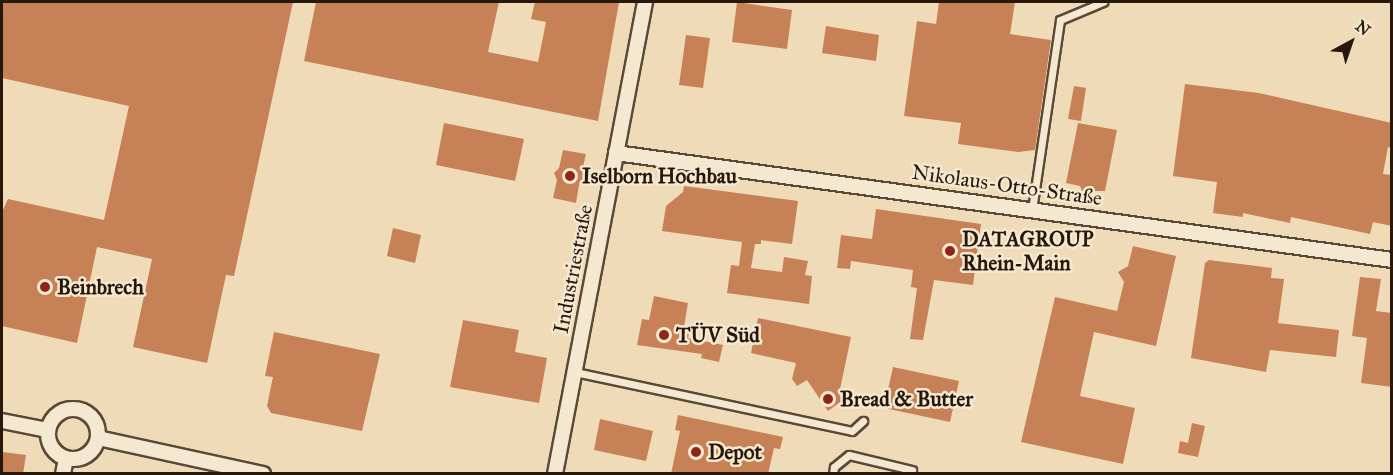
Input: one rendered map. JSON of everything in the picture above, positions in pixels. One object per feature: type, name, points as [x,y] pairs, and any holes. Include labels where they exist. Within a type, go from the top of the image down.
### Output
[{"type":"street","name":"Industriestraße","points":[[555,474],[645,2]]},
{"type":"street","name":"Nikolaus-Otto-Straße","points":[[616,153],[1392,260]]},
{"type":"street","points":[[78,408],[92,416],[98,438],[87,456],[66,458],[52,447],[48,430],[62,411],[78,408]]},
{"type":"street","points":[[2,421],[48,430]]},
{"type":"street","points":[[98,438],[263,474]]},
{"type":"street","points":[[63,474],[66,458]]},
{"type":"lane","points":[[1032,210],[1060,20],[1103,2]]},
{"type":"lane","points":[[575,372],[852,431],[863,421]]},
{"type":"lane","points":[[833,474],[834,467],[849,455],[912,470]]},
{"type":"building","points":[[2,2],[293,2],[234,276],[226,275],[207,363],[133,347],[152,259],[97,247],[77,343],[2,326],[2,212],[8,199],[104,220],[129,106],[2,78]]},
{"type":"building","points":[[316,2],[499,2],[488,52],[538,62],[546,22],[531,19],[535,2],[619,2],[598,121],[304,61]]},
{"type":"building","points":[[737,2],[792,10],[787,49],[732,42]]},
{"type":"building","points":[[939,2],[1015,2],[1010,34],[1051,40],[1035,150],[1018,152],[958,144],[961,123],[904,116],[917,21],[936,24]]},
{"type":"building","points":[[826,26],[879,35],[876,61],[822,53]]},
{"type":"building","points":[[686,35],[710,38],[703,88],[679,85]]},
{"type":"building","points":[[1185,84],[1259,93],[1392,123],[1392,148],[1388,147],[1383,174],[1392,175],[1392,226],[1373,222],[1370,234],[1291,217],[1290,223],[1243,213],[1243,217],[1213,213],[1217,182],[1173,176]]},
{"type":"building","points":[[1074,86],[1086,88],[1081,121],[1068,119]]},
{"type":"building","points":[[444,123],[524,139],[515,181],[436,165]]},
{"type":"building","points":[[1078,123],[1117,130],[1105,191],[1082,191],[1080,186],[1066,183]]},
{"type":"building","name":"Iselborn Hochbau","points":[[563,150],[586,154],[582,171],[586,180],[579,185],[576,203],[553,198],[557,180],[554,173],[559,168]]},
{"type":"building","points":[[684,186],[798,201],[792,244],[761,240],[761,244],[755,244],[751,268],[782,272],[784,257],[808,261],[805,275],[812,276],[809,304],[727,293],[731,265],[739,266],[742,242],[662,231],[666,206],[683,192]]},
{"type":"building","points":[[876,209],[981,224],[973,285],[934,280],[923,340],[910,339],[917,288],[911,287],[913,270],[851,261],[850,269],[837,268],[841,235],[872,239]]},
{"type":"building","points":[[393,228],[421,235],[415,263],[387,256]]},
{"type":"building","points":[[1133,246],[1176,256],[1156,346],[1094,332],[1080,396],[1135,408],[1123,464],[1021,442],[1055,297],[1117,311],[1124,282],[1118,272],[1128,266]]},
{"type":"building","points":[[1209,260],[1272,268],[1271,278],[1284,279],[1278,323],[1339,330],[1336,357],[1270,350],[1266,372],[1191,358],[1205,263]]},
{"type":"building","points":[[1360,277],[1381,279],[1376,311],[1392,313],[1392,387],[1361,383],[1367,338],[1352,336]]},
{"type":"building","points":[[654,296],[688,303],[684,327],[690,328],[688,338],[723,345],[719,362],[701,358],[702,354],[637,345],[642,319],[649,320]]},
{"type":"building","points":[[758,318],[851,337],[839,394],[843,400],[828,411],[807,380],[797,386],[792,379],[796,363],[751,353]]},
{"type":"building","points":[[463,320],[519,330],[515,352],[547,358],[539,403],[450,387]]},
{"type":"building","points":[[274,332],[380,354],[362,431],[271,413],[267,406],[273,377],[265,376]]},
{"type":"building","points":[[893,367],[959,381],[950,422],[884,408]]},
{"type":"building","points":[[678,415],[783,437],[780,449],[774,448],[768,474],[671,474],[680,431],[675,430]]},
{"type":"building","points":[[600,419],[653,431],[646,461],[594,450]]},
{"type":"building","points":[[1192,423],[1205,426],[1198,457],[1178,453],[1180,441],[1188,443]]},
{"type":"building","points":[[2,452],[26,455],[23,474],[2,474]]},
{"type":"place","name":"Iselborn Hochbau","points":[[570,176]]},
{"type":"place","name":"DATAGROUP Rhein-Main","points":[[950,251]]},
{"type":"place","name":"Beinbrech","points":[[45,287]]},
{"type":"place","name":"TÜV Süd","points":[[664,335]]},
{"type":"place","name":"Bread & Butter","points":[[828,399]]},
{"type":"place","name":"Depot","points":[[696,452]]}]
